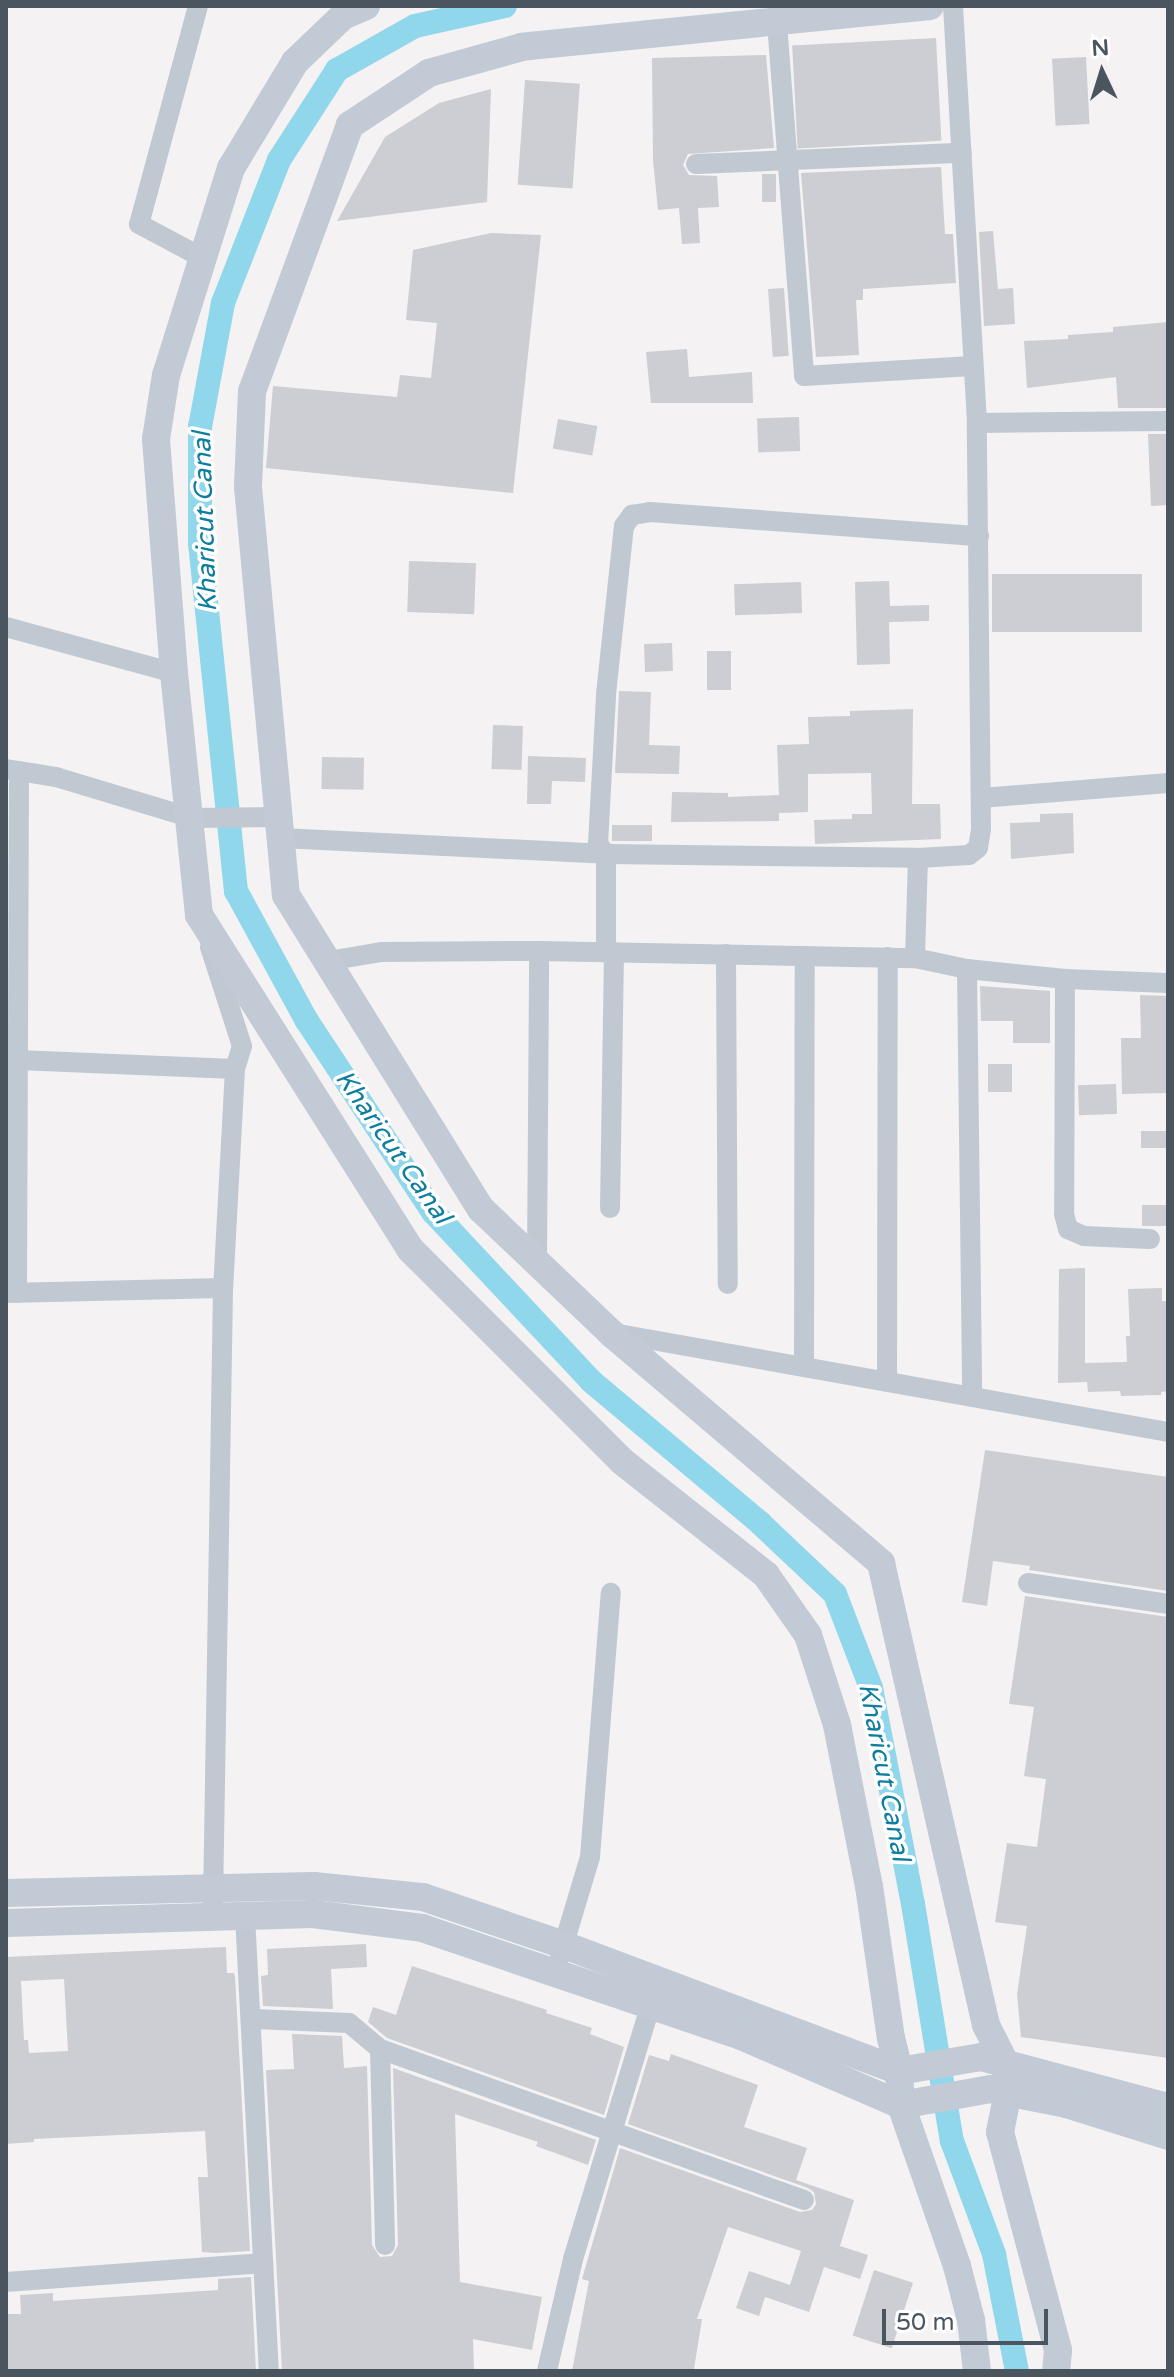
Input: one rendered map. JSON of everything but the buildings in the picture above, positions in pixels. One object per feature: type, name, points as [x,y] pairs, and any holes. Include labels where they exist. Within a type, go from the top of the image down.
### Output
[{"type":"street","points":[[198,6],[139,224],[203,258]]},
{"type":"street","points":[[213,1917],[223,1288],[235,1069],[242,1046],[199,915],[190,852],[194,818],[174,673],[156,439],[166,375],[231,168],[295,62],[343,16],[366,6]]},
{"type":"street","points":[[930,6],[522,47],[429,73],[350,125],[252,391],[248,487],[286,895],[481,1209],[611,1333],[881,1563],[1000,2091],[1000,2132],[1058,2350],[1056,2371]]},
{"type":"street","points":[[223,1288],[11,1293],[18,1060],[12,770],[56,777],[194,818],[606,854],[918,858],[969,855],[978,848],[981,798],[977,423],[953,6]]},
{"type":"street","points":[[777,23],[804,376],[972,366]]},
{"type":"street","points":[[696,164],[962,153]]},
{"type":"street","points":[[977,423],[1168,421]]},
{"type":"street","points":[[610,1208],[610,952],[606,854],[598,844],[606,694],[624,526],[632,515],[650,512],[979,536]]},
{"type":"street","points":[[6,627],[174,673]]},
{"type":"street","points":[[981,798],[1168,783]]},
{"type":"street","points":[[915,958],[918,858]]},
{"type":"street","points":[[199,915],[410,1249],[623,1462],[766,1575],[808,1635],[837,1725],[869,1886],[891,2038],[903,2070],[971,2320],[977,2371]]},
{"type":"street","points":[[328,961],[381,952],[539,951],[888,957],[1065,979],[1168,983]]},
{"type":"street","points":[[537,1262],[539,951]]},
{"type":"street","points":[[726,954],[728,1284]]},
{"type":"street","points":[[804,1367],[805,956]]},
{"type":"street","points":[[887,1382],[888,957]]},
{"type":"street","points":[[967,969],[972,1397]]},
{"type":"street","points":[[1065,979],[1064,1214],[1068,1229],[1084,1236],[1150,1239]]},
{"type":"street","points":[[18,1060],[235,1069]]},
{"type":"street","points":[[611,1333],[1168,1432]]},
{"type":"street","points":[[1028,1583],[1168,1604]]},
{"type":"street","points":[[555,1973],[590,1857],[611,1593]]},
{"type":"street","points":[[6,1893],[314,1886],[423,1897],[564,1945],[903,2070],[993,2060],[1168,2107]]},
{"type":"street","points":[[6,1923],[313,1914],[422,1928],[741,2036],[910,2104],[1000,2091],[1066,2104],[1168,2136]]},
{"type":"street","points":[[245,1916],[269,2371]]},
{"type":"street","points":[[547,2371],[573,2259],[651,2004]]},
{"type":"street","points":[[252,2019],[349,2023],[380,2049],[804,2200]]},
{"type":"street","points":[[380,2049],[385,2245]]},
{"type":"street","points":[[6,2282],[263,2263]]},
{"type":"waterway","name":"Kharicut Canal","points":[[505,6],[415,26],[337,70],[279,160],[223,303],[200,427],[200,543],[236,891],[307,1021],[433,1212],[591,1381],[760,1523],[835,1594],[871,1688],[913,1904],[952,2141],[994,2254],[1017,2371]]}]
